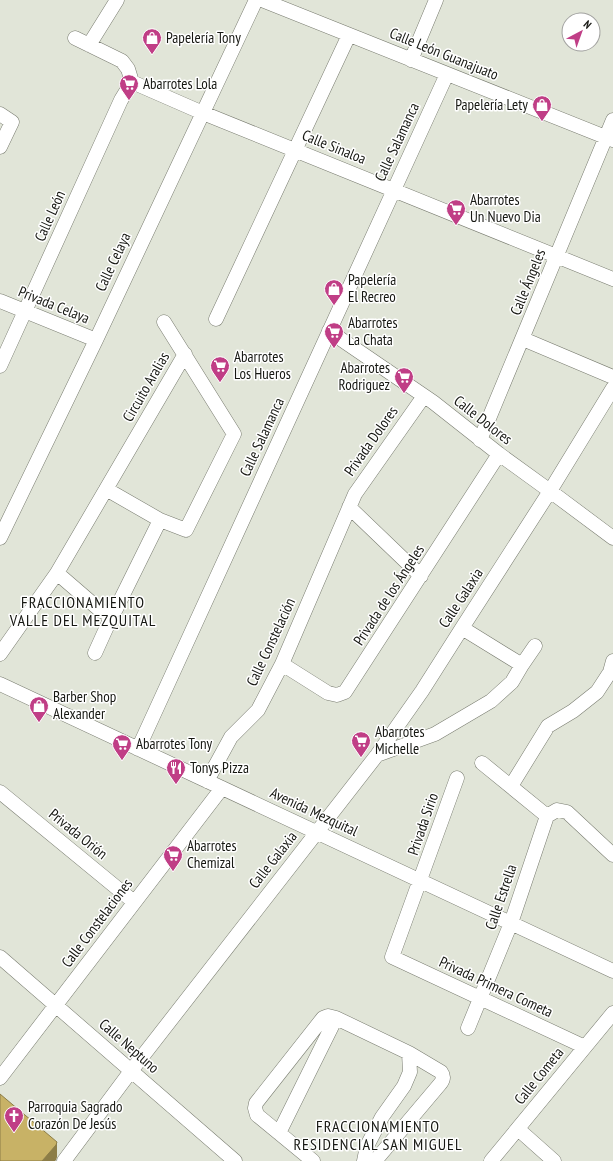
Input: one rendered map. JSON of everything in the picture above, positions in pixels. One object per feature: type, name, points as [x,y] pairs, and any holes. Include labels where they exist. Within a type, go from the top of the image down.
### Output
[{"type":"street","points":[[89,45],[117,0]]},
{"type":"street","name":"Calle Celaya","points":[[0,538],[96,340],[256,0]]},
{"type":"street","name":"Calle León Guanajuato","points":[[262,0],[610,139]]},
{"type":"street","points":[[411,60],[436,0]]},
{"type":"street","points":[[216,319],[349,35]]},
{"type":"street","points":[[75,38],[122,61],[128,69],[132,82]]},
{"type":"street","name":"Calle Salamanca","points":[[138,749],[447,74]]},
{"type":"street","name":"Calle Sinaloa","points":[[132,82],[203,113],[394,189],[613,279]]},
{"type":"street","name":"Calle León","points":[[0,366],[121,100],[132,82]]},
{"type":"street","points":[[0,114],[12,122],[2,140]]},
{"type":"street","name":"Calle Ángeles","points":[[480,440],[557,256],[610,139],[613,120]]},
{"type":"street","name":"Privada Celaya","points":[[0,301],[96,340]]},
{"type":"street","points":[[164,322],[185,354]]},
{"type":"street","name":"Calle Dolores","points":[[329,331],[424,396],[480,440],[613,538]]},
{"type":"street","points":[[523,339],[613,377]]},
{"type":"street","name":"Circuito Aralias","points":[[0,654],[57,573],[106,489],[185,354],[234,434],[186,530],[160,520],[106,489]]},
{"type":"street","name":"Calle Galaxia","points":[[64,1161],[131,1071],[377,755],[422,691],[550,491],[613,388]]},
{"type":"street","name":"Privada Dolores","points":[[349,507],[355,494],[424,396]]},
{"type":"street","name":"Privada de los Ángeles","points":[[282,664],[328,693],[337,695],[345,692],[499,454]]},
{"type":"street","points":[[349,507],[421,576]]},
{"type":"street","name":"Calle Constelación","points":[[207,781],[231,737],[258,710],[282,664],[349,507]]},
{"type":"street","points":[[95,653],[109,622],[110,614],[116,609],[160,520]]},
{"type":"street","points":[[57,573],[101,611],[110,614]]},
{"type":"street","points":[[462,628],[522,665]]},
{"type":"street","points":[[377,755],[435,734],[491,701],[512,682],[535,646]]},
{"type":"street","points":[[511,786],[548,726],[573,711],[598,692],[610,672],[613,661]]},
{"type":"street","name":"Avenida Mezquital","points":[[0,684],[613,971]]},
{"type":"street","points":[[482,763],[511,786],[552,813],[567,812],[613,855]]},
{"type":"street","name":"Privada Sirio","points":[[392,957],[421,881],[457,778]]},
{"type":"street","name":"Calle Constelaciones","points":[[0,1078],[222,788]]},
{"type":"street","name":"Privada Orión","points":[[0,792],[134,902]]},
{"type":"street","name":"Calle Estrella","points":[[468,1028],[511,923],[552,813]]},
{"type":"street","name":"Calle Neptuno","points":[[0,957],[235,1161]]},
{"type":"street","name":"Privada Primera Cometa","points":[[392,957],[584,1047]]},
{"type":"street","name":"Calle Cometa","points":[[491,1161],[613,1013]]},
{"type":"street","points":[[313,1161],[257,1115],[255,1108],[256,1103],[322,1018],[328,1016],[336,1018],[409,1053],[443,1075],[443,1080],[375,1161]]},
{"type":"street","points":[[279,1133],[336,1018]]},
{"type":"street","points":[[364,1161],[367,1146],[382,1117],[404,1086],[410,1072],[409,1053]]},
{"type":"street","points":[[518,1129],[554,1161]]},
{"type":"building","name":"Parroquia Sagrado Corazón De Jesús","points":[[0,1094],[57,1142],[42,1161],[0,1161]]},
{"type":"place","name":"Papelería Tony","points":[[152,55]]},
{"type":"place","name":"Abarrotes Lola","points":[[129,101]]},
{"type":"place","name":"Papelería Lety","points":[[542,122]]},
{"type":"place","name":"Abarrotes Un Nuevo Dia","points":[[456,226]]},
{"type":"place","name":"Papelería El Recreo","points":[[334,306]]},
{"type":"place","name":"Abarrotes La Chata","points":[[334,349]]},
{"type":"place","name":"Abarrotes Los Hueros","points":[[220,383]]},
{"type":"place","name":"Abarrotes Rodriguez","points":[[404,394]]},
{"type":"place","name":"Barber Shop Alexander","points":[[39,723]]},
{"type":"place","name":"Abarrotes Michelle","points":[[361,758]]},
{"type":"place","name":"Abarrotes Tony","points":[[122,761]]},
{"type":"place","name":"Tonys Pizza","points":[[176,785]]},
{"type":"place","name":"Abarrotes Chemizal","points":[[173,872]]},
{"type":"place","name":"Parroquia Sagrado Corazón De Jesús","points":[[14,1133]]},
{"type":"district","name":"FRACCIONAMIENTO VALLE DEL MEZQUITAL","points":[[83,611]]},
{"type":"district","name":"FRACCIONAMIENTO RESIDENCIAL SAN MIGUEL","points":[[378,1135]]}]
